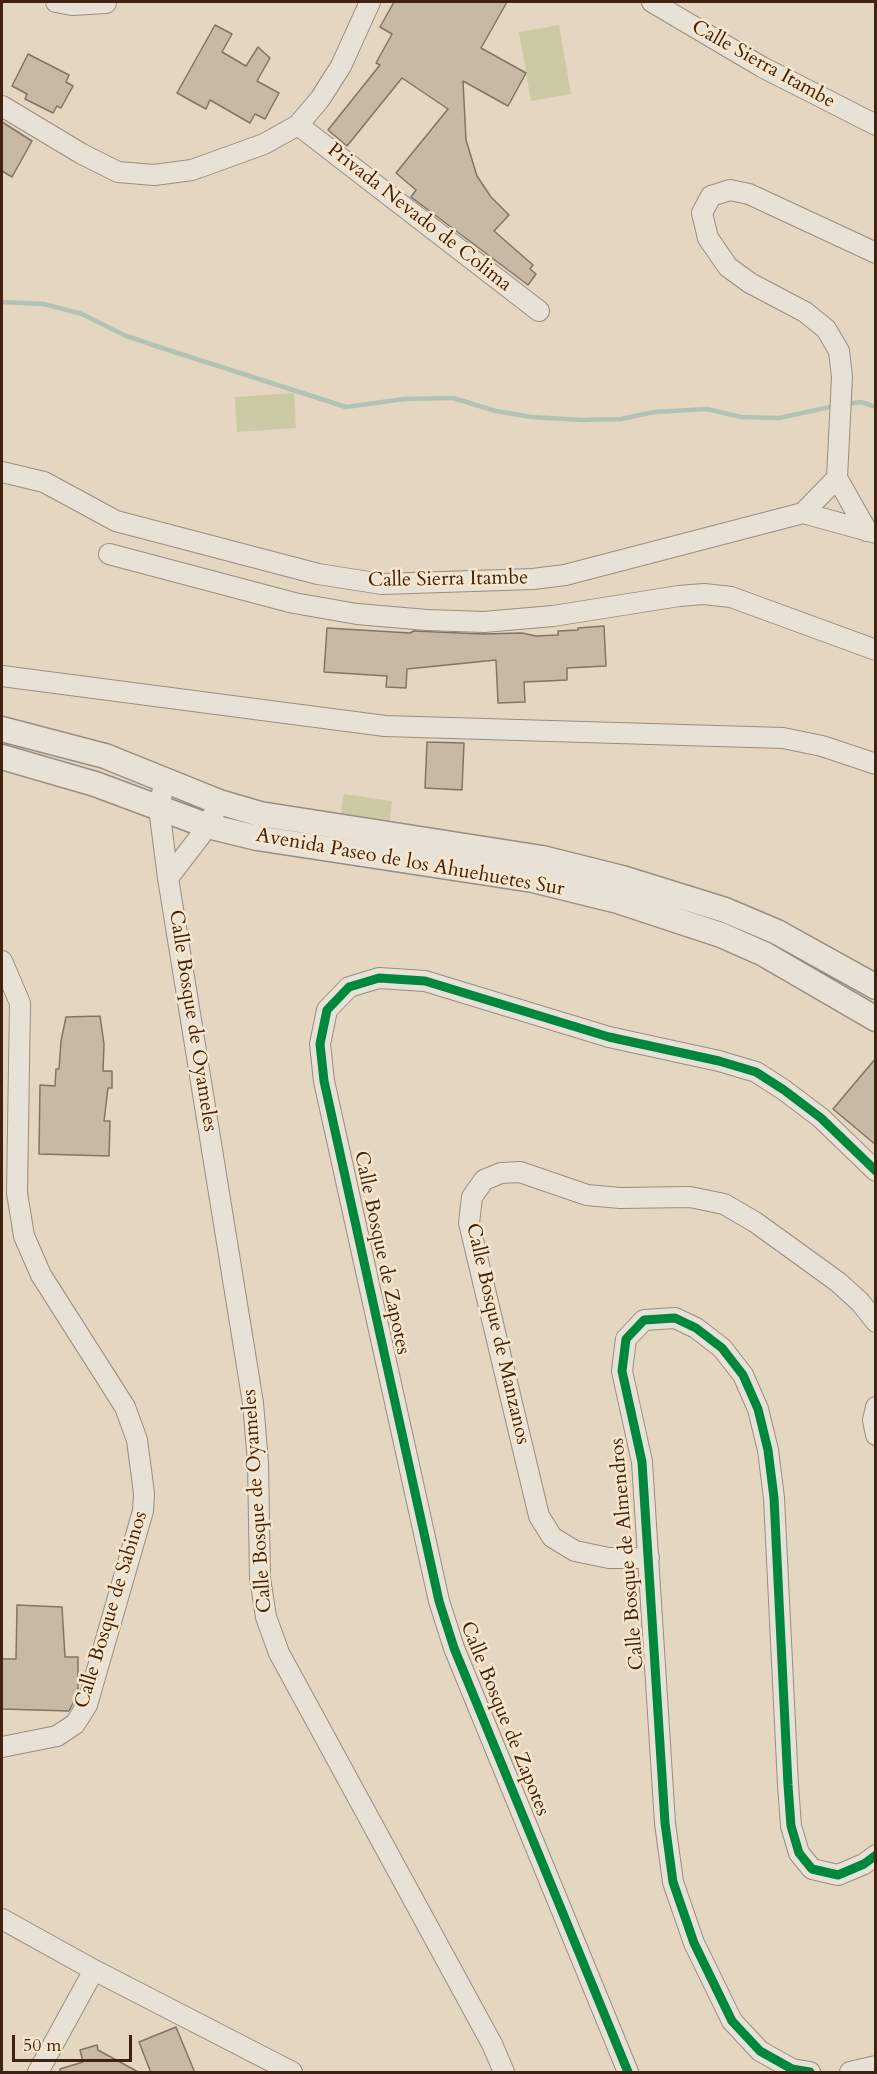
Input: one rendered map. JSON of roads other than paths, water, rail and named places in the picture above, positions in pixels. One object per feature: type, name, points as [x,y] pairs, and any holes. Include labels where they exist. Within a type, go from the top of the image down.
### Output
[{"type":"street","points":[[56,2],[72,5],[106,3]]},
{"type":"street","points":[[2,106],[82,154],[118,172],[154,175],[192,170],[264,144],[298,125],[320,99],[341,66],[370,2]]},
{"type":"street","name":"Calle Sierra Itambe","points":[[652,2],[762,67],[876,125]]},
{"type":"street","name":"Privada Nevado de Colima","points":[[298,125],[539,311]]},
{"type":"street","points":[[872,532],[837,478],[842,385],[839,351],[826,329],[805,312],[750,283],[728,267],[708,238],[702,213],[711,196],[730,190],[749,194],[876,253]]},
{"type":"street","name":"Calle Sierra Itambe","points":[[2,472],[44,482],[116,521],[318,574],[382,584],[557,576],[803,513]]},
{"type":"street","points":[[837,478],[803,513],[872,532]]},
{"type":"street","points":[[109,554],[294,603],[357,614],[427,620],[484,622],[530,618],[679,596],[704,594],[731,597],[876,650]]},
{"type":"street","points":[[2,676],[385,726],[783,738],[831,748],[876,764]]},
{"type":"street","name":"Avenida Paseo de los Ahuehuetes Sur","points":[[2,729],[105,756],[219,802],[260,814],[542,858],[622,878],[725,910],[777,932],[876,987]]},
{"type":"street","name":"Avenida Paseo de los Ahuehuetes Sur","points":[[2,757],[95,783],[208,826],[256,838],[533,880],[618,901],[721,935],[764,954],[876,1019]]},
{"type":"street","name":"Calle Bosque de Oyameles","points":[[165,779],[159,808],[168,878],[253,1403],[258,1461],[260,1578],[266,1617],[279,1653],[492,2044],[504,2073]]},
{"type":"street","points":[[168,878],[208,826],[219,802]]},
{"type":"street","name":"Calle Bosque de Sabinos","points":[[2,961],[20,1003],[17,1193],[24,1236],[41,1275],[125,1407],[137,1440],[144,1493],[143,1511],[87,1705],[75,1724],[57,1736],[6,1743]]},
{"type":"street","name":"Calle Bosque de Zapotes","points":[[628,2073],[454,1648],[439,1601],[324,1081],[320,1044],[327,1011],[349,987],[379,978],[425,981],[609,1037],[719,1061],[756,1072],[784,1090],[821,1118],[876,1171]]},
{"type":"street","name":"Calle Bosque de Manzanos","points":[[649,1558],[609,1558],[575,1551],[552,1538],[539,1516],[469,1223],[472,1197],[484,1180],[501,1173],[520,1172],[587,1195],[620,1198],[690,1197],[724,1204],[755,1222],[838,1282],[860,1302],[876,1322]]},
{"type":"street","name":"Calle Bosque de Almendros","points":[[810,2073],[792,2069],[760,2051],[732,2021],[694,1943],[673,1882],[665,1823],[642,1462],[622,1371],[626,1339],[644,1320],[675,1318],[696,1328],[722,1348],[743,1375],[758,1409],[768,1450],[774,1498],[788,1785],[791,1826],[799,1853],[812,1869],[838,1875],[864,1864],[876,1855]]},
{"type":"street","points":[[876,1407],[873,1420],[876,1435]]},
{"type":"street","points":[[2,1919],[94,1970],[292,2073]]},
{"type":"street","points":[[38,2073],[94,1970]]},
{"type":"street","points":[[850,2073],[876,2066]]},
{"type":"waterway","points":[[2,302],[44,304],[82,314],[124,335],[346,407],[404,399],[453,398],[496,411],[531,417],[582,420],[621,419],[654,412],[707,409],[741,417],[779,418],[835,406]]},
{"type":"waterway","points":[[846,404],[861,402],[876,407]]}]
